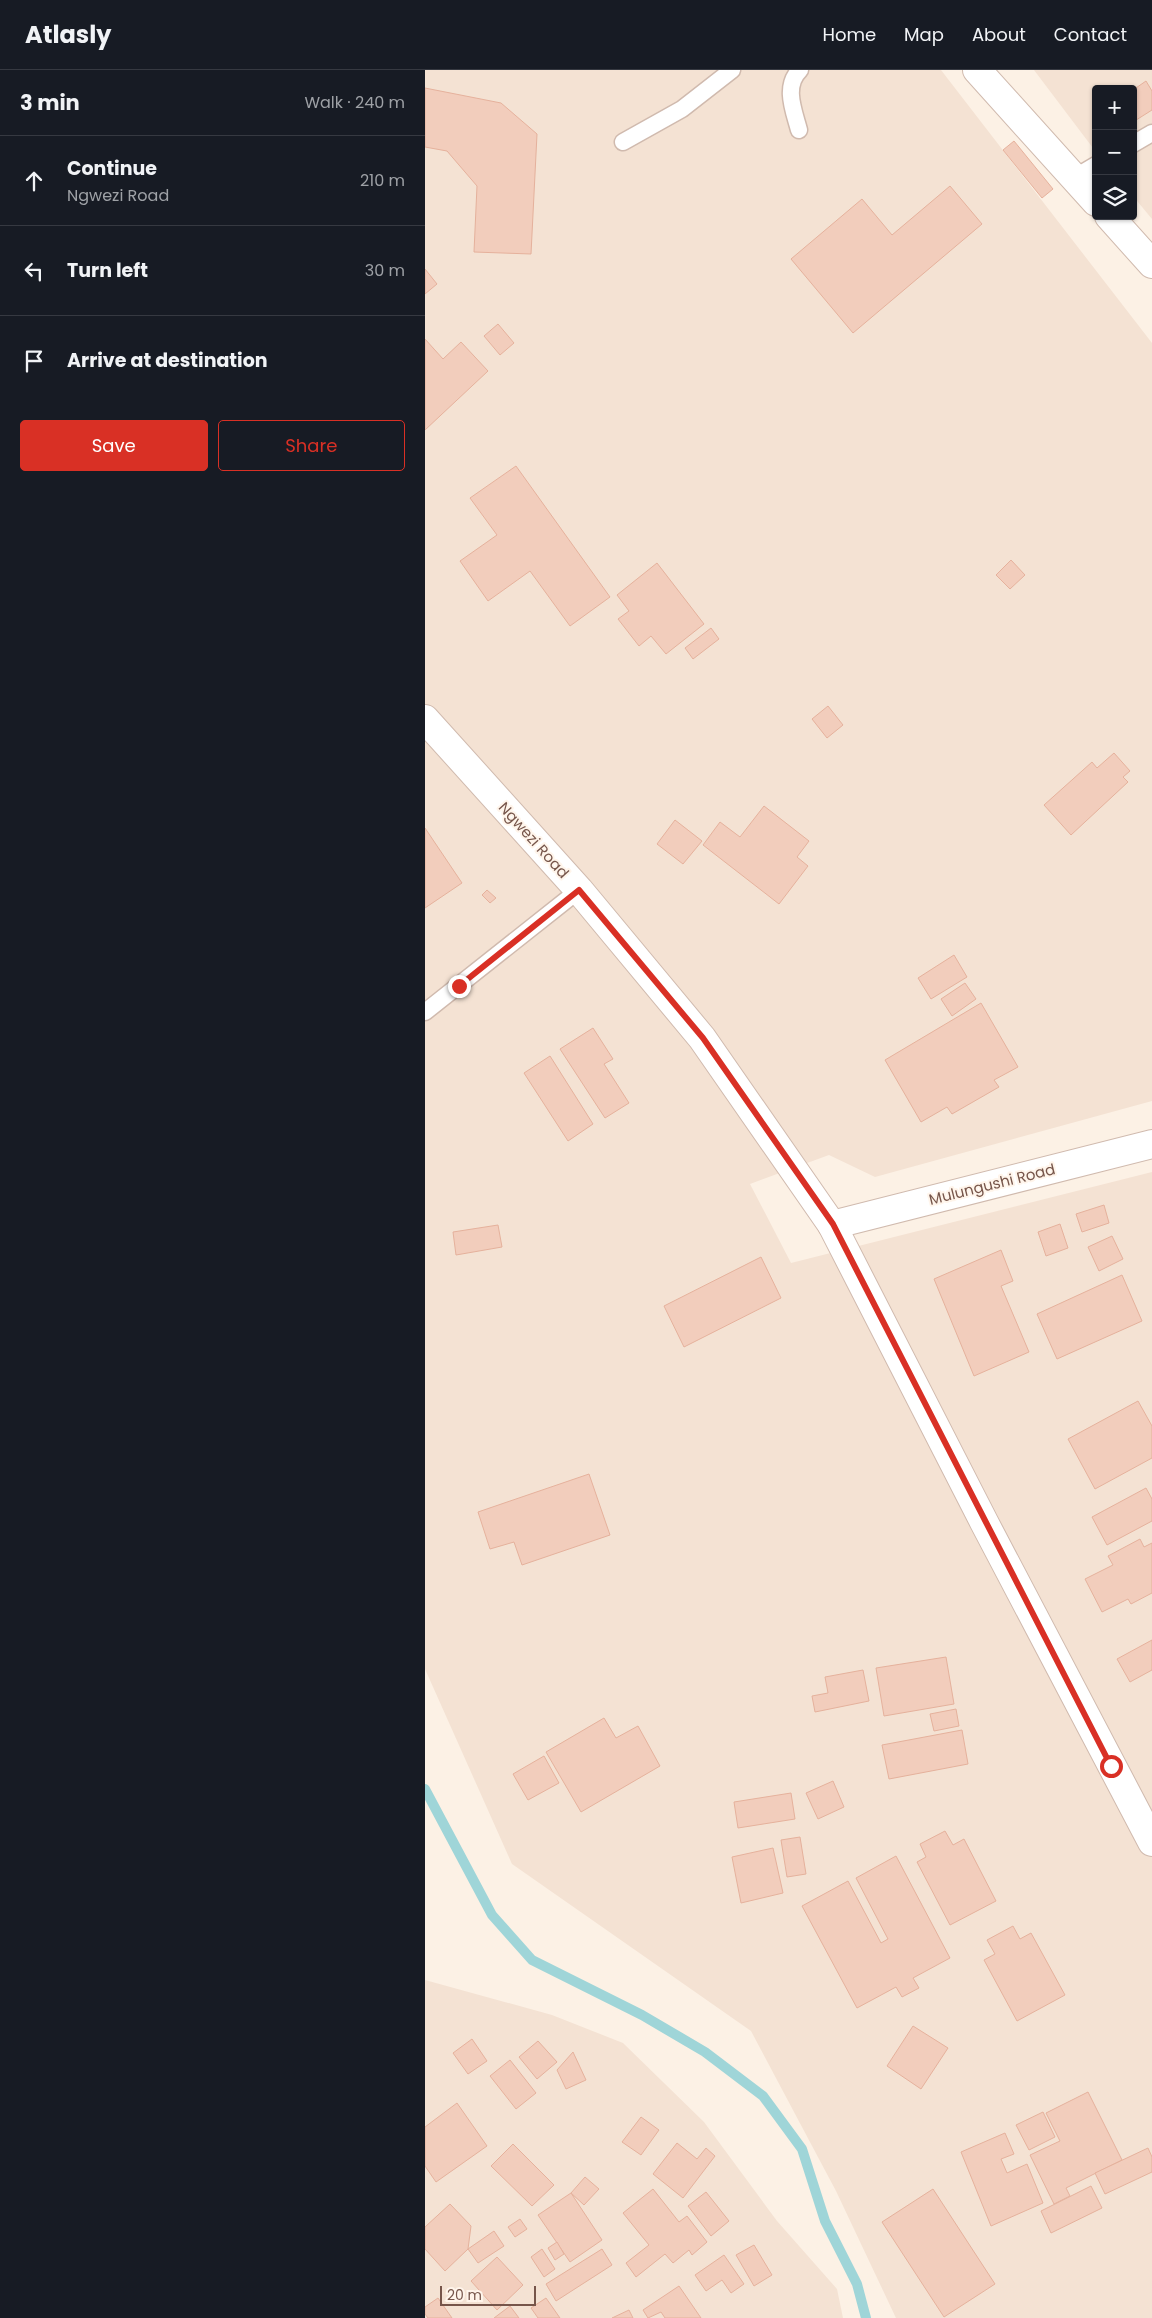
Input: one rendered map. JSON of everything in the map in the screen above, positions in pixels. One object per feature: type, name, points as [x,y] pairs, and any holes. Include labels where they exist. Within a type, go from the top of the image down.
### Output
[{"type":"street","points":[[977,70],[1085,172],[1092,191]]},
{"type":"street","points":[[1113,220],[1152,264]]},
{"type":"street","name":"Ngwezi Road","points":[[425,718],[579,890],[703,1038],[833,1224],[988,1531],[1152,1842]]},
{"type":"street","name":"Mulungushi Road","points":[[833,1224],[1152,1144]]},
{"type":"lane","points":[[623,142],[683,109],[732,70]]},
{"type":"lane","points":[[799,130],[790,91],[792,82],[800,70]]},
{"type":"lane","points":[[1137,142],[1152,133]]},
{"type":"lane","points":[[425,1012],[579,890]]},
{"type":"shaded area","points":[[425,70],[941,70],[1152,343],[1152,1101],[875,1177],[829,1155],[750,1184],[791,1263],[1152,1172],[1152,2318],[896,2318],[836,2191],[751,2031],[512,1864],[425,1669]]},
{"type":"shaded area","points":[[1034,70],[1152,70],[1152,219],[1137,201],[1137,85],[1092,85],[1092,147]]},
{"type":"shaded area","points":[[425,1980],[552,2015],[623,2043],[704,2122],[777,2221],[837,2289],[843,2318],[425,2318]]},
{"type":"building","points":[[1146,81],[1152,91],[1152,110],[1137,119],[1137,87]]},
{"type":"building","points":[[425,88],[501,103],[537,134],[531,254],[474,252],[477,186],[447,151],[425,147]]},
{"type":"building","points":[[1014,141],[1053,189],[1042,198],[1003,150]]},
{"type":"building","points":[[950,186],[982,224],[853,333],[791,259],[862,199],[892,235]]},
{"type":"building","points":[[425,269],[437,284],[425,294]]},
{"type":"building","points":[[498,324],[514,343],[500,355],[484,336]]},
{"type":"building","points":[[425,339],[443,359],[461,342],[488,371],[425,430]]},
{"type":"building","points":[[516,466],[610,597],[570,626],[530,571],[488,601],[460,561],[497,535],[470,498]]},
{"type":"building","points":[[1011,560],[1025,575],[1010,589],[996,575]]},
{"type":"building","points":[[657,563],[704,624],[666,654],[651,636],[639,646],[618,619],[629,611],[617,595]]},
{"type":"building","points":[[711,628],[719,639],[693,659],[685,648]]},
{"type":"building","points":[[828,706],[843,725],[827,738],[812,719]]},
{"type":"building","points":[[1114,753],[1130,771],[1123,777],[1128,782],[1071,835],[1044,805],[1092,762],[1097,768]]},
{"type":"building","points":[[764,806],[809,841],[797,857],[808,866],[779,904],[703,845],[720,822],[740,837]]},
{"type":"building","points":[[675,820],[702,841],[683,864],[657,844]]},
{"type":"building","points":[[425,828],[462,883],[425,908]]},
{"type":"building","points":[[487,890],[496,898],[490,903],[482,895]]},
{"type":"building","points":[[954,955],[967,977],[931,999],[918,978]]},
{"type":"building","points":[[965,983],[976,999],[952,1016],[941,999]]},
{"type":"building","points":[[981,1003],[1018,1067],[994,1080],[999,1087],[952,1114],[947,1107],[921,1122],[885,1060]]},
{"type":"building","points":[[593,1028],[613,1059],[604,1064],[629,1103],[605,1118],[560,1049]]},
{"type":"building","points":[[550,1056],[593,1124],[568,1141],[524,1073]]},
{"type":"building","points":[[1104,1205],[1109,1223],[1082,1232],[1076,1214]]},
{"type":"building","points":[[1060,1224],[1068,1248],[1046,1256],[1038,1232]]},
{"type":"building","points":[[498,1225],[502,1247],[456,1255],[453,1232]]},
{"type":"building","points":[[1112,1236],[1123,1259],[1099,1271],[1088,1247]]},
{"type":"building","points":[[1001,1250],[1013,1281],[1001,1286],[1029,1352],[974,1376],[934,1279]]},
{"type":"building","points":[[761,1257],[781,1298],[684,1347],[664,1306]]},
{"type":"building","points":[[1122,1275],[1142,1321],[1057,1359],[1037,1314]]},
{"type":"building","points":[[1138,1401],[1152,1426],[1152,1458],[1095,1489],[1068,1439]]},
{"type":"building","points":[[589,1474],[610,1535],[522,1565],[514,1542],[490,1549],[478,1512]]},
{"type":"building","points":[[1146,1488],[1152,1499],[1152,1521],[1107,1545],[1092,1517]]},
{"type":"building","points":[[1140,1539],[1144,1547],[1152,1543],[1152,1593],[1131,1604],[1128,1599],[1102,1612],[1085,1579],[1113,1565],[1108,1556]]},
{"type":"building","points":[[1152,1640],[1152,1670],[1130,1682],[1117,1659]]},
{"type":"building","points":[[946,1657],[954,1704],[884,1716],[876,1668]]},
{"type":"building","points":[[863,1670],[869,1701],[815,1712],[812,1696],[828,1693],[825,1677]]},
{"type":"building","points":[[956,1709],[959,1726],[934,1731],[930,1714]]},
{"type":"building","points":[[604,1718],[616,1738],[638,1726],[660,1766],[581,1812],[546,1752]]},
{"type":"building","points":[[962,1730],[968,1764],[889,1779],[882,1745]]},
{"type":"building","points":[[544,1756],[559,1783],[528,1800],[513,1774]]},
{"type":"building","points":[[833,1781],[844,1807],[818,1819],[806,1793]]},
{"type":"building","points":[[791,1793],[795,1819],[738,1828],[734,1802]]},
{"type":"building","points":[[945,1831],[953,1845],[964,1839],[996,1901],[950,1925],[917,1862],[926,1857],[920,1844]]},
{"type":"building","points":[[800,1837],[806,1874],[787,1877],[781,1840]]},
{"type":"building","points":[[773,1848],[783,1893],[741,1903],[732,1857]]},
{"type":"building","points":[[896,1856],[950,1958],[913,1978],[919,1988],[902,1997],[896,1987],[857,2008],[802,1906],[848,1881],[881,1943],[888,1939],[856,1878]]},
{"type":"building","points":[[1013,1926],[1020,1939],[1031,1933],[1065,1995],[1017,2021],[984,1960],[995,1954],[987,1940]]},
{"type":"building","points":[[913,2026],[948,2048],[921,2089],[887,2066]]},
{"type":"building","points":[[472,2039],[487,2061],[468,2074],[453,2053]]},
{"type":"building","points":[[538,2041],[557,2062],[537,2079],[519,2057]]},
{"type":"building","points":[[573,2052],[586,2080],[566,2089],[557,2070]]},
{"type":"building","points":[[510,2060],[536,2093],[516,2109],[490,2076]]},
{"type":"building","points":[[1088,2092],[1122,2160],[1066,2188],[1070,2196],[1054,2204],[1030,2155],[1060,2141],[1046,2113]]},
{"type":"building","points":[[457,2103],[487,2146],[436,2182],[425,2166],[425,2127]]},
{"type":"building","points":[[1043,2112],[1055,2137],[1029,2150],[1016,2125]]},
{"type":"building","points":[[641,2117],[659,2130],[641,2155],[622,2142]]},
{"type":"building","points":[[1005,2133],[1014,2154],[1001,2159],[1007,2173],[1027,2164],[1043,2203],[991,2226],[961,2152]]},
{"type":"building","points":[[677,2143],[697,2159],[706,2148],[715,2156],[683,2198],[653,2174]]},
{"type":"building","points":[[513,2144],[554,2185],[532,2206],[491,2166]]},
{"type":"building","points":[[1148,2148],[1152,2157],[1152,2172],[1105,2194],[1095,2173]]},
{"type":"building","points":[[585,2177],[599,2189],[584,2205],[571,2193]]},
{"type":"building","points":[[1091,2186],[1102,2208],[1051,2233],[1041,2211]]},
{"type":"building","points":[[653,2189],[679,2222],[687,2216],[707,2242],[692,2255],[689,2250],[673,2263],[665,2254],[636,2277],[626,2263],[649,2245],[623,2213]]},
{"type":"building","points":[[933,2189],[995,2284],[944,2317],[882,2222]]},
{"type":"building","points":[[706,2192],[729,2221],[711,2236],[688,2206]]},
{"type":"building","points":[[571,2193],[602,2240],[570,2262],[538,2215]]},
{"type":"building","points":[[450,2204],[471,2226],[468,2249],[445,2271],[425,2249],[425,2227]]},
{"type":"building","points":[[520,2219],[527,2229],[515,2237],[508,2227]]},
{"type":"building","points":[[494,2231],[504,2246],[478,2263],[468,2249]]},
{"type":"building","points":[[557,2242],[564,2254],[555,2260],[548,2248]]},
{"type":"building","points":[[754,2245],[772,2275],[754,2286],[736,2255]]},
{"type":"building","points":[[542,2249],[555,2269],[544,2277],[531,2257]]},
{"type":"building","points":[[602,2249],[612,2265],[556,2301],[546,2284]]},
{"type":"building","points":[[724,2255],[744,2284],[731,2293],[722,2280],[706,2291],[695,2275]]},
{"type":"building","points":[[497,2257],[523,2285],[497,2310],[471,2281]]},
{"type":"building","points":[[679,2286],[701,2318],[665,2318],[661,2312],[648,2318],[643,2310]]},
{"type":"building","points":[[438,2298],[452,2318],[428,2318],[425,2314],[425,2307]]},
{"type":"building","points":[[546,2298],[560,2318],[538,2318],[531,2308]]},
{"type":"building","points":[[510,2306],[519,2318],[494,2318]]},
{"type":"building","points":[[629,2310],[633,2318],[612,2318]]},
{"type":"waterway","points":[[425,1789],[492,1915],[532,1960],[642,2015],[705,2052],[763,2096],[802,2149],[825,2221],[857,2284],[866,2318]]},
{"type":"route","points":[[459,986],[579,890],[703,1038],[833,1224],[984,1522],[1111,1766]]}]
